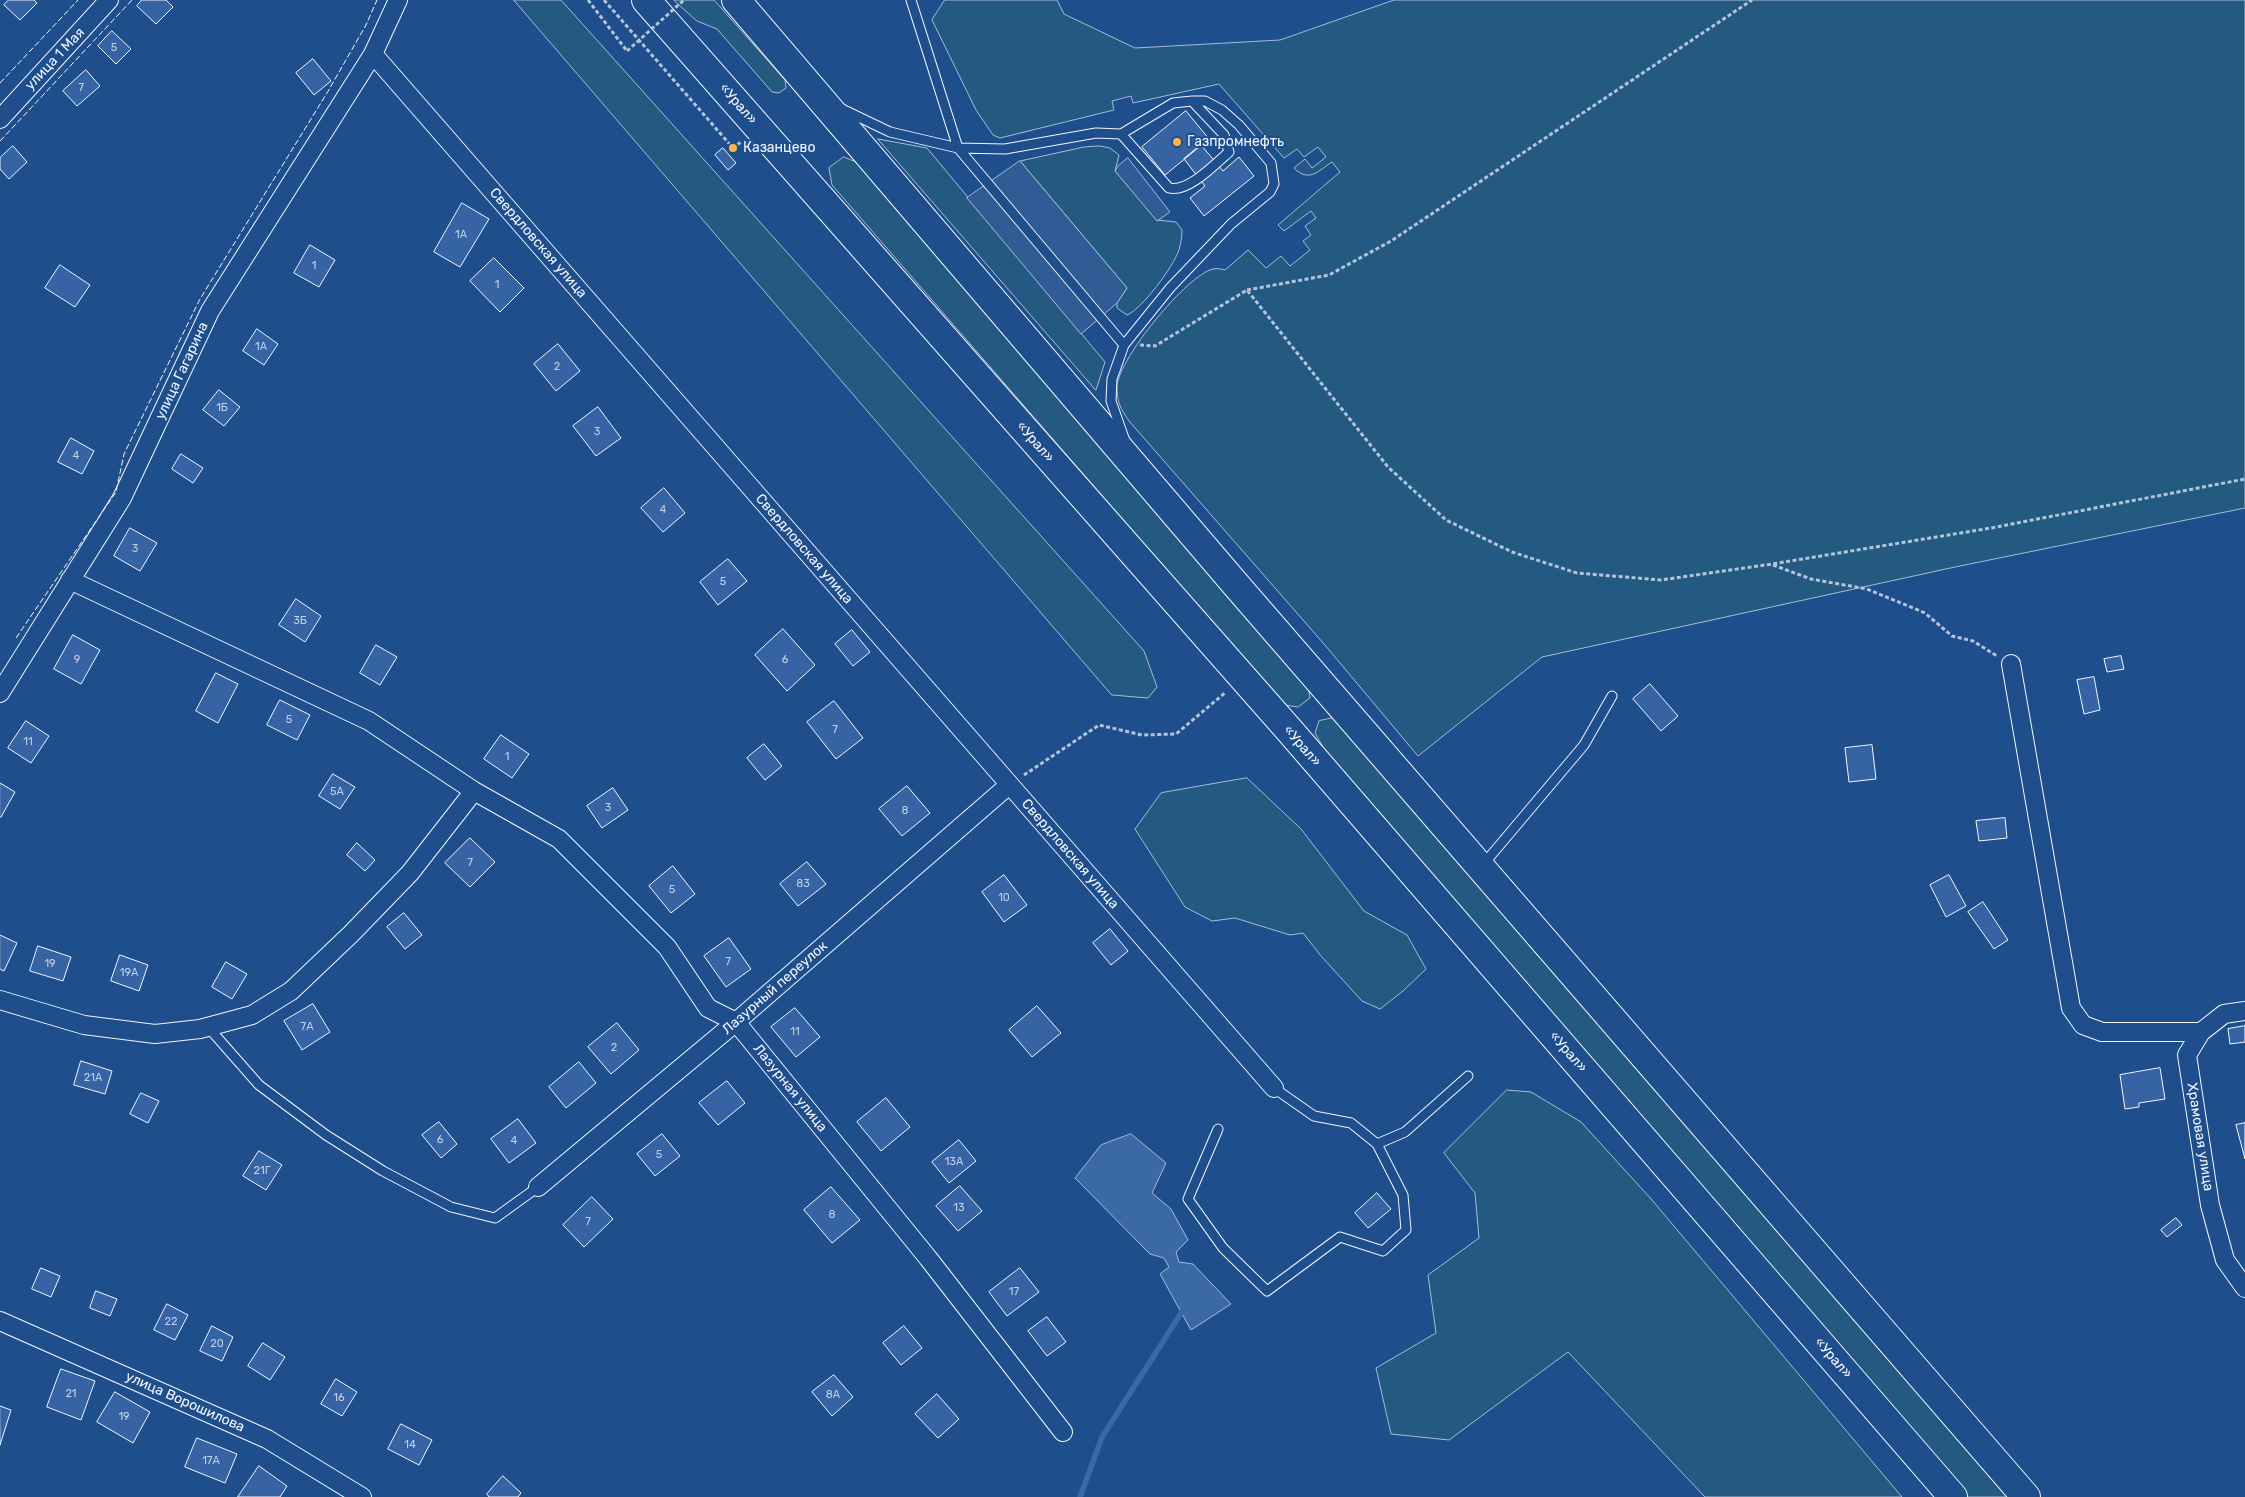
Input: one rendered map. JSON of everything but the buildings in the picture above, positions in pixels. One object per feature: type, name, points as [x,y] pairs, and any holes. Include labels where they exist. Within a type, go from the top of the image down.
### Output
[{"type":"main road","name":"«Урал»","points":[[646,0],[1243,678],[1953,1497]]},
{"type":"main road","points":[[736,0],[1237,586],[2026,1497]]},
{"type":"street","name":"улица 1 Мая","points":[[0,119],[109,0]]},
{"type":"street","points":[[373,54],[398,0]]},
{"type":"street","name":"улица Гагарина","points":[[0,693],[122,498],[210,311],[373,54]]},
{"type":"street","name":"Свердловская улица","points":[[373,54],[1274,1088]]},
{"type":"street","name":"Лазурная улица","points":[[70,580],[369,721],[474,790],[559,840],[667,947],[708,1008],[736,1022],[928,1258],[1063,1432]]},
{"type":"street","points":[[2011,664],[2071,1008],[2083,1025],[2102,1032],[2201,1032]]},
{"type":"street","name":"Лазурный переулок","points":[[538,1187],[736,1022],[1009,785]]},
{"type":"street","points":[[0,1000],[84,1025],[154,1034],[208,1027],[252,1015],[291,991],[351,934],[410,873],[474,790]]},
{"type":"street","name":"Храмовая улица","points":[[2245,1011],[2224,1014],[2201,1032],[2187,1055],[2210,1205],[2225,1260],[2245,1288]]},
{"type":"street","name":"улица Ворошилова","points":[[0,1321],[267,1439],[362,1497]]},
{"type":"lane","points":[[911,0],[958,148],[1124,345]]},
{"type":"lane","points":[[801,75],[841,108],[890,132],[958,148],[1004,150],[1096,133],[1121,134],[1173,103],[1192,101],[1205,101],[1222,110],[1239,125],[1270,163],[1274,184],[1270,192],[1231,224],[1170,288],[1124,345],[1112,379],[1111,401],[1132,462]]},
{"type":"lane","points":[[1121,134],[1169,188],[1176,190],[1186,187],[1229,152],[1224,135],[1192,101]]},
{"type":"lane","points":[[1482,867],[1584,745],[1612,696]]},
{"type":"lane","points":[[208,1027],[259,1085],[326,1135],[383,1171],[450,1208],[495,1218],[538,1187]]},
{"type":"lane","points":[[1377,1144],[1405,1132],[1468,1076]]},
{"type":"lane","points":[[1218,1129],[1188,1199],[1222,1248],[1267,1292],[1340,1237],[1383,1251],[1406,1230],[1403,1195],[1377,1144],[1351,1123],[1314,1116],[1274,1088]]},
{"type":"path","points":[[588,0],[627,51],[684,0]]},
{"type":"path","points":[[604,0],[732,148],[760,129]]},
{"type":"path","points":[[1124,345],[1155,346],[1247,290],[1329,275],[1391,241],[1752,0]]},
{"type":"path","points":[[1247,290],[1388,466],[1446,520],[1512,552],[1576,573],[1661,580],[1991,528],[2245,478]]},
{"type":"path","points":[[1772,564],[1812,579],[1867,589],[1925,613],[1952,636],[1973,642],[2011,664]]},
{"type":"path","points":[[1009,785],[1099,726],[1142,735],[1176,734],[1243,678]]},
{"type":"shaded area","points":[[514,0],[561,0],[1144,651],[1157,687],[1148,698],[1112,695]]},
{"type":"shaded area","points":[[674,0],[714,0],[785,80],[786,88],[779,93],[772,92],[717,29],[697,21]]},
{"type":"shaded area","points":[[945,0],[1057,0],[1064,14],[1135,48],[1280,40],[1394,0],[2245,0],[2245,508],[1955,567],[1542,657],[1418,756],[1324,644],[1129,421],[1118,401],[1117,386],[1129,357],[1156,319],[1187,286],[1201,275],[1213,269],[1225,270],[1248,250],[1266,268],[1281,256],[1290,266],[1310,250],[1303,241],[1311,235],[1305,226],[1316,218],[1311,211],[1284,231],[1278,225],[1340,172],[1332,162],[1313,174],[1304,175],[1299,172],[1294,168],[1305,159],[1312,168],[1326,157],[1318,147],[1304,157],[1297,149],[1284,158],[1219,84],[1133,103],[1131,96],[1112,101],[1114,110],[1000,138],[993,135],[976,110],[932,20]]},
{"type":"shaded area","points":[[878,139],[927,148],[1105,362],[1096,390]]},
{"type":"shaded area","points":[[1100,146],[1110,148],[1119,155],[1115,171],[1157,220],[1176,222],[1182,230],[1179,250],[1171,266],[1149,296],[1134,311],[1127,315],[1117,308],[1117,303],[1127,288],[1020,161],[1084,147]]},
{"type":"shaded area","points":[[844,157],[856,162],[1308,684],[1310,698],[1298,707],[1284,705],[832,185],[829,168]]},
{"type":"shaded area","points":[[1128,158],[1170,212],[1157,221],[1115,171]]},
{"type":"shaded area","points":[[1020,161],[1127,288],[1117,303],[1081,334],[967,198]]},
{"type":"shaded area","points":[[1333,718],[2010,1497],[1968,1497],[1324,749],[1315,733],[1319,721]]},
{"type":"shaded area","points":[[1247,778],[1301,829],[1364,911],[1407,935],[1426,969],[1403,991],[1380,1009],[1362,1001],[1303,933],[1290,935],[1235,918],[1212,921],[1185,907],[1135,829],[1161,793]]},
{"type":"shaded area","points":[[1507,1090],[1531,1092],[1581,1122],[1652,1200],[1902,1497],[1705,1497],[1568,1352],[1449,1440],[1391,1434],[1376,1368],[1436,1333],[1428,1275],[1479,1238],[1475,1193],[1444,1153]]},
{"type":"shaded area","points":[[1131,1134],[1166,1163],[1152,1193],[1171,1209],[1188,1240],[1176,1252],[1179,1262],[1193,1264],[1231,1304],[1191,1330],[1160,1274],[1169,1267],[1164,1258],[1150,1254],[1075,1178],[1101,1145]]},
{"type":"waterway","points":[[1080,1497],[1102,1437],[1185,1307]]},
{"type":"fence","points":[[0,83],[78,0]]},
{"type":"fence","points":[[0,141],[132,0]]},
{"type":"fence","points":[[16,638],[116,492],[124,454],[200,299],[327,93],[366,25],[377,0]]},
{"type":"place","name":"Газпромнефть","points":[[1177,142]]},
{"type":"place","name":"Казанцево","points":[[733,148]]}]
